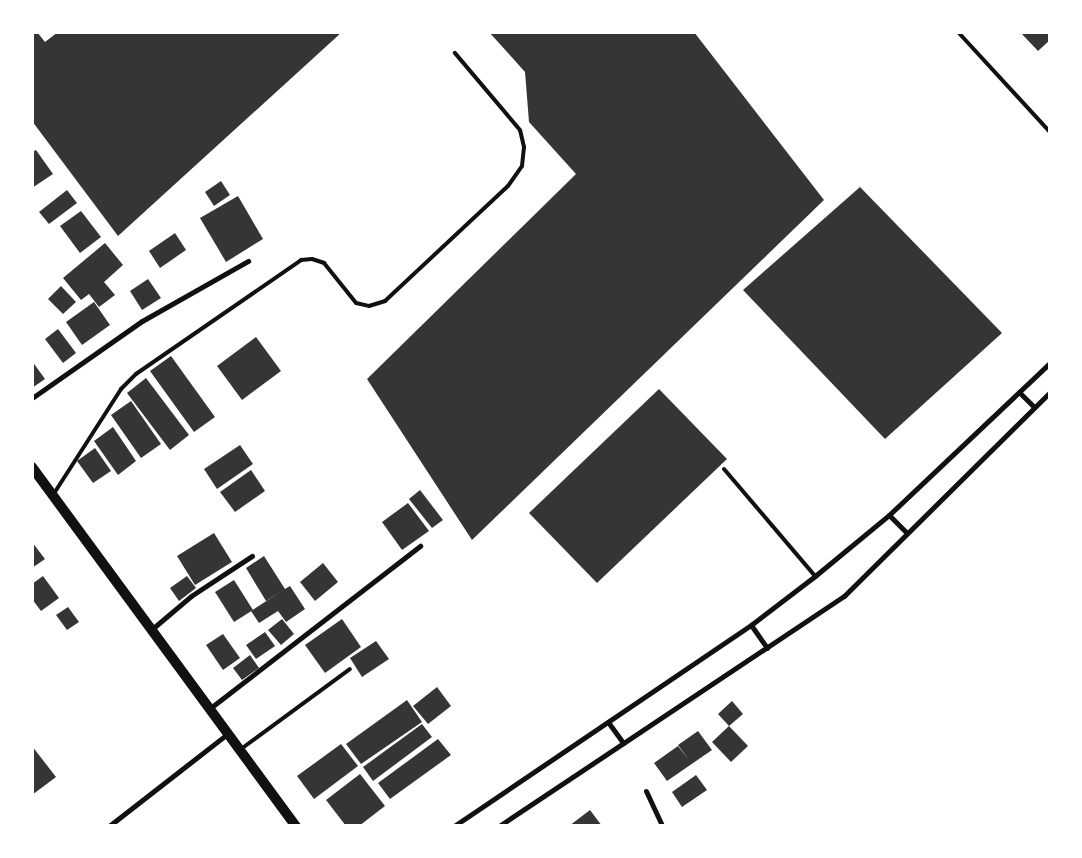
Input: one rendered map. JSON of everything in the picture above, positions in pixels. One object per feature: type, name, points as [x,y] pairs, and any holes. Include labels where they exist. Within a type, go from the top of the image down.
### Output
[{"type":"main road","points":[[32,467],[296,826]]},
{"type":"street","points":[[32,398],[142,321],[248,261]]},
{"type":"street","points":[[454,826],[751,626],[889,515],[1050,363]]},
{"type":"street","points":[[1019,392],[1034,407]]},
{"type":"street","points":[[499,826],[844,596],[1050,392]]},
{"type":"street","points":[[889,515],[907,533]]},
{"type":"street","points":[[209,710],[420,546]]},
{"type":"street","points":[[151,630],[191,596],[252,556]]},
{"type":"street","points":[[751,626],[767,648]]},
{"type":"street","points":[[608,722],[623,744]]},
{"type":"street","points":[[110,826],[227,734]]},
{"type":"street","points":[[646,791],[662,826]]},
{"type":"lane","points":[[958,32],[1050,132]]},
{"type":"lane","points":[[52,496],[121,389],[136,374],[301,260],[312,259],[324,263],[356,303],[369,306],[385,301],[508,186],[522,166],[524,147],[520,130],[455,52]]},
{"type":"lane","points":[[724,469],[815,576]]},
{"type":"lane","points":[[239,750],[350,669]]},
{"type":"building","points":[[32,32],[37,32],[45,42],[58,32],[342,32],[118,236],[32,121]]},
{"type":"building","points":[[489,32],[694,32],[824,200],[472,540],[367,379],[576,174],[529,122],[525,72]]},
{"type":"building","points":[[1020,32],[1050,32],[1050,40],[1038,51]]},
{"type":"building","points":[[36,150],[53,174],[32,188],[32,152]]},
{"type":"building","points":[[221,181],[230,195],[214,206],[205,192]]},
{"type":"building","points":[[860,187],[1002,333],[885,439],[743,290]]},
{"type":"building","points":[[67,190],[77,203],[49,224],[39,212]]},
{"type":"building","points":[[238,196],[263,239],[226,262],[200,218]]},
{"type":"building","points":[[81,211],[101,237],[80,253],[60,226]]},
{"type":"building","points":[[175,233],[186,250],[160,268],[149,251]]},
{"type":"building","points":[[105,243],[123,265],[104,282],[115,295],[99,307],[89,294],[81,300],[63,278]]},
{"type":"building","points":[[148,279],[161,298],[142,310],[130,291]]},
{"type":"building","points":[[61,286],[76,302],[63,314],[48,299]]},
{"type":"building","points":[[94,302],[110,325],[82,345],[66,322]]},
{"type":"building","points":[[58,329],[76,353],[63,363],[45,339]]},
{"type":"building","points":[[256,337],[281,371],[242,400],[217,366]]},
{"type":"building","points":[[171,356],[215,417],[194,432],[150,371]]},
{"type":"building","points":[[32,361],[45,379],[32,388]]},
{"type":"building","points":[[146,378],[189,435],[170,450],[127,393]]},
{"type":"building","points":[[659,389],[727,459],[597,583],[529,513]]},
{"type":"building","points":[[131,401],[161,444],[141,458],[111,415]]},
{"type":"building","points":[[113,427],[136,461],[118,475],[94,441]]},
{"type":"building","points":[[240,445],[253,464],[217,489],[204,469]]},
{"type":"building","points":[[95,448],[111,471],[93,483],[77,461]]},
{"type":"building","points":[[251,470],[265,491],[235,512],[220,492]]},
{"type":"building","points":[[420,490],[443,520],[432,528],[409,499]]},
{"type":"building","points":[[408,503],[429,531],[402,550],[382,522]]},
{"type":"building","points":[[214,533],[232,562],[195,585],[177,556]]},
{"type":"building","points":[[32,542],[45,559],[32,568]]},
{"type":"building","points":[[264,556],[285,589],[290,586],[305,609],[286,622],[278,611],[259,623],[251,611],[282,591],[266,601],[246,568]]},
{"type":"building","points":[[323,563],[338,582],[315,601],[300,582]]},
{"type":"building","points":[[43,576],[59,598],[41,611],[32,599],[32,584]]},
{"type":"building","points":[[187,576],[196,588],[179,601],[170,588]]},
{"type":"building","points":[[234,580],[253,610],[234,622],[215,592]]},
{"type":"building","points":[[68,607],[79,622],[67,630],[56,615]]},
{"type":"building","points":[[282,619],[294,634],[281,645],[268,630]]},
{"type":"building","points":[[342,619],[361,647],[325,673],[305,645]]},
{"type":"building","points":[[265,632],[275,646],[256,659],[246,645]]},
{"type":"building","points":[[223,634],[240,658],[223,670],[206,645]]},
{"type":"building","points":[[376,641],[389,659],[362,677],[350,658]]},
{"type":"building","points":[[250,655],[259,668],[242,680],[233,668]]},
{"type":"building","points":[[437,687],[451,706],[428,724],[413,706]]},
{"type":"building","points":[[407,700],[422,722],[361,764],[346,744]]},
{"type":"building","points":[[732,701],[743,714],[729,726],[718,714]]},
{"type":"building","points":[[422,724],[432,737],[373,781],[363,767]]},
{"type":"building","points":[[729,726],[748,746],[731,762],[712,742]]},
{"type":"building","points":[[698,731],[712,750],[667,781],[654,763],[678,746],[689,760],[678,745]]},
{"type":"building","points":[[438,739],[451,755],[390,799],[378,783]]},
{"type":"building","points":[[341,744],[358,766],[314,799],[297,776]]},
{"type":"building","points":[[32,746],[56,777],[32,795]]},
{"type":"building","points":[[360,774],[385,806],[359,826],[346,826],[326,800]]},
{"type":"building","points":[[696,775],[707,790],[682,807],[672,792]]},
{"type":"building","points":[[590,810],[602,826],[569,826]]}]
